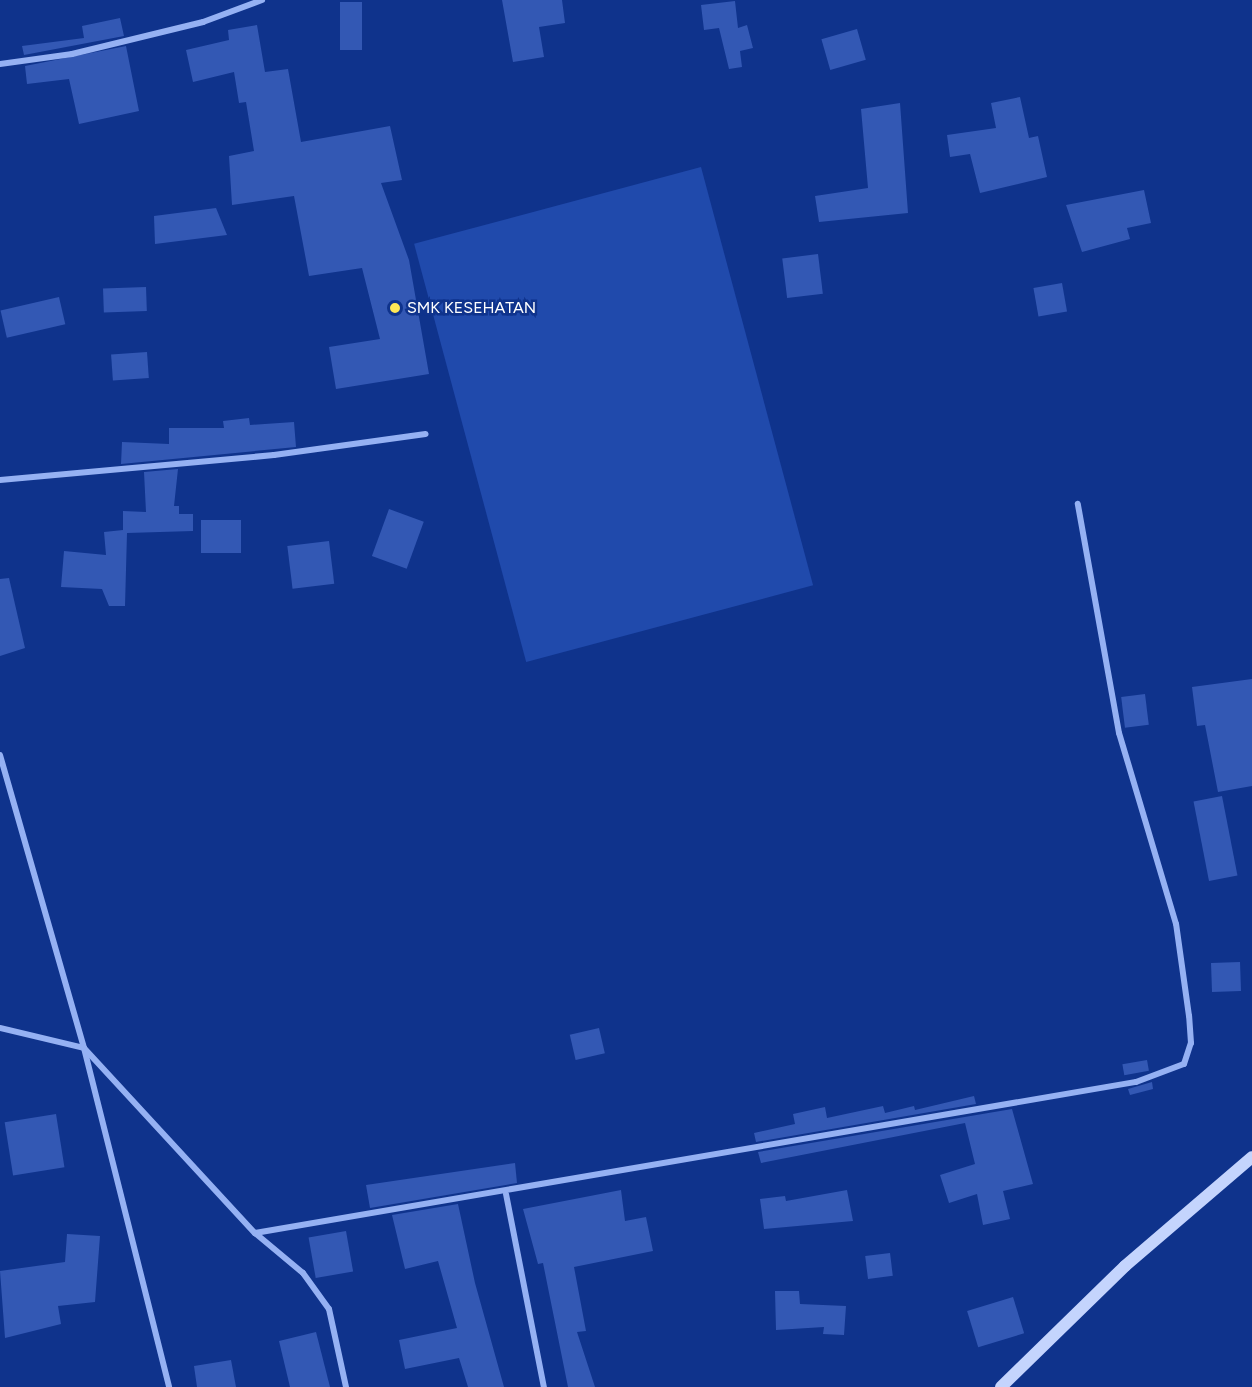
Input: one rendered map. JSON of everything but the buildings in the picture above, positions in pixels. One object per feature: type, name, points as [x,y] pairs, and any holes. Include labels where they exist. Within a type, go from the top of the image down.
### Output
[{"type":"street","points":[[0,64],[72,54],[203,22],[262,0]]},
{"type":"street","points":[[0,480],[274,455],[426,434]]},
{"type":"street","points":[[255,1233],[506,1194],[1136,1082],[1184,1064],[1191,1043],[1176,924],[1119,733],[1078,504]]},
{"type":"street","points":[[0,755],[84,1048],[170,1387]]},
{"type":"street","points":[[0,1028],[84,1048],[255,1233],[316,1287],[328,1309],[346,1387]]},
{"type":"street","points":[[1001,1387],[1125,1266],[1252,1157]]},
{"type":"street","points":[[506,1194],[544,1387]]},
{"type":"shaded area","points":[[701,167],[813,585],[526,662],[414,244]]},
{"type":"place","name":"SMK KESEHATAN","points":[[395,308]]}]
